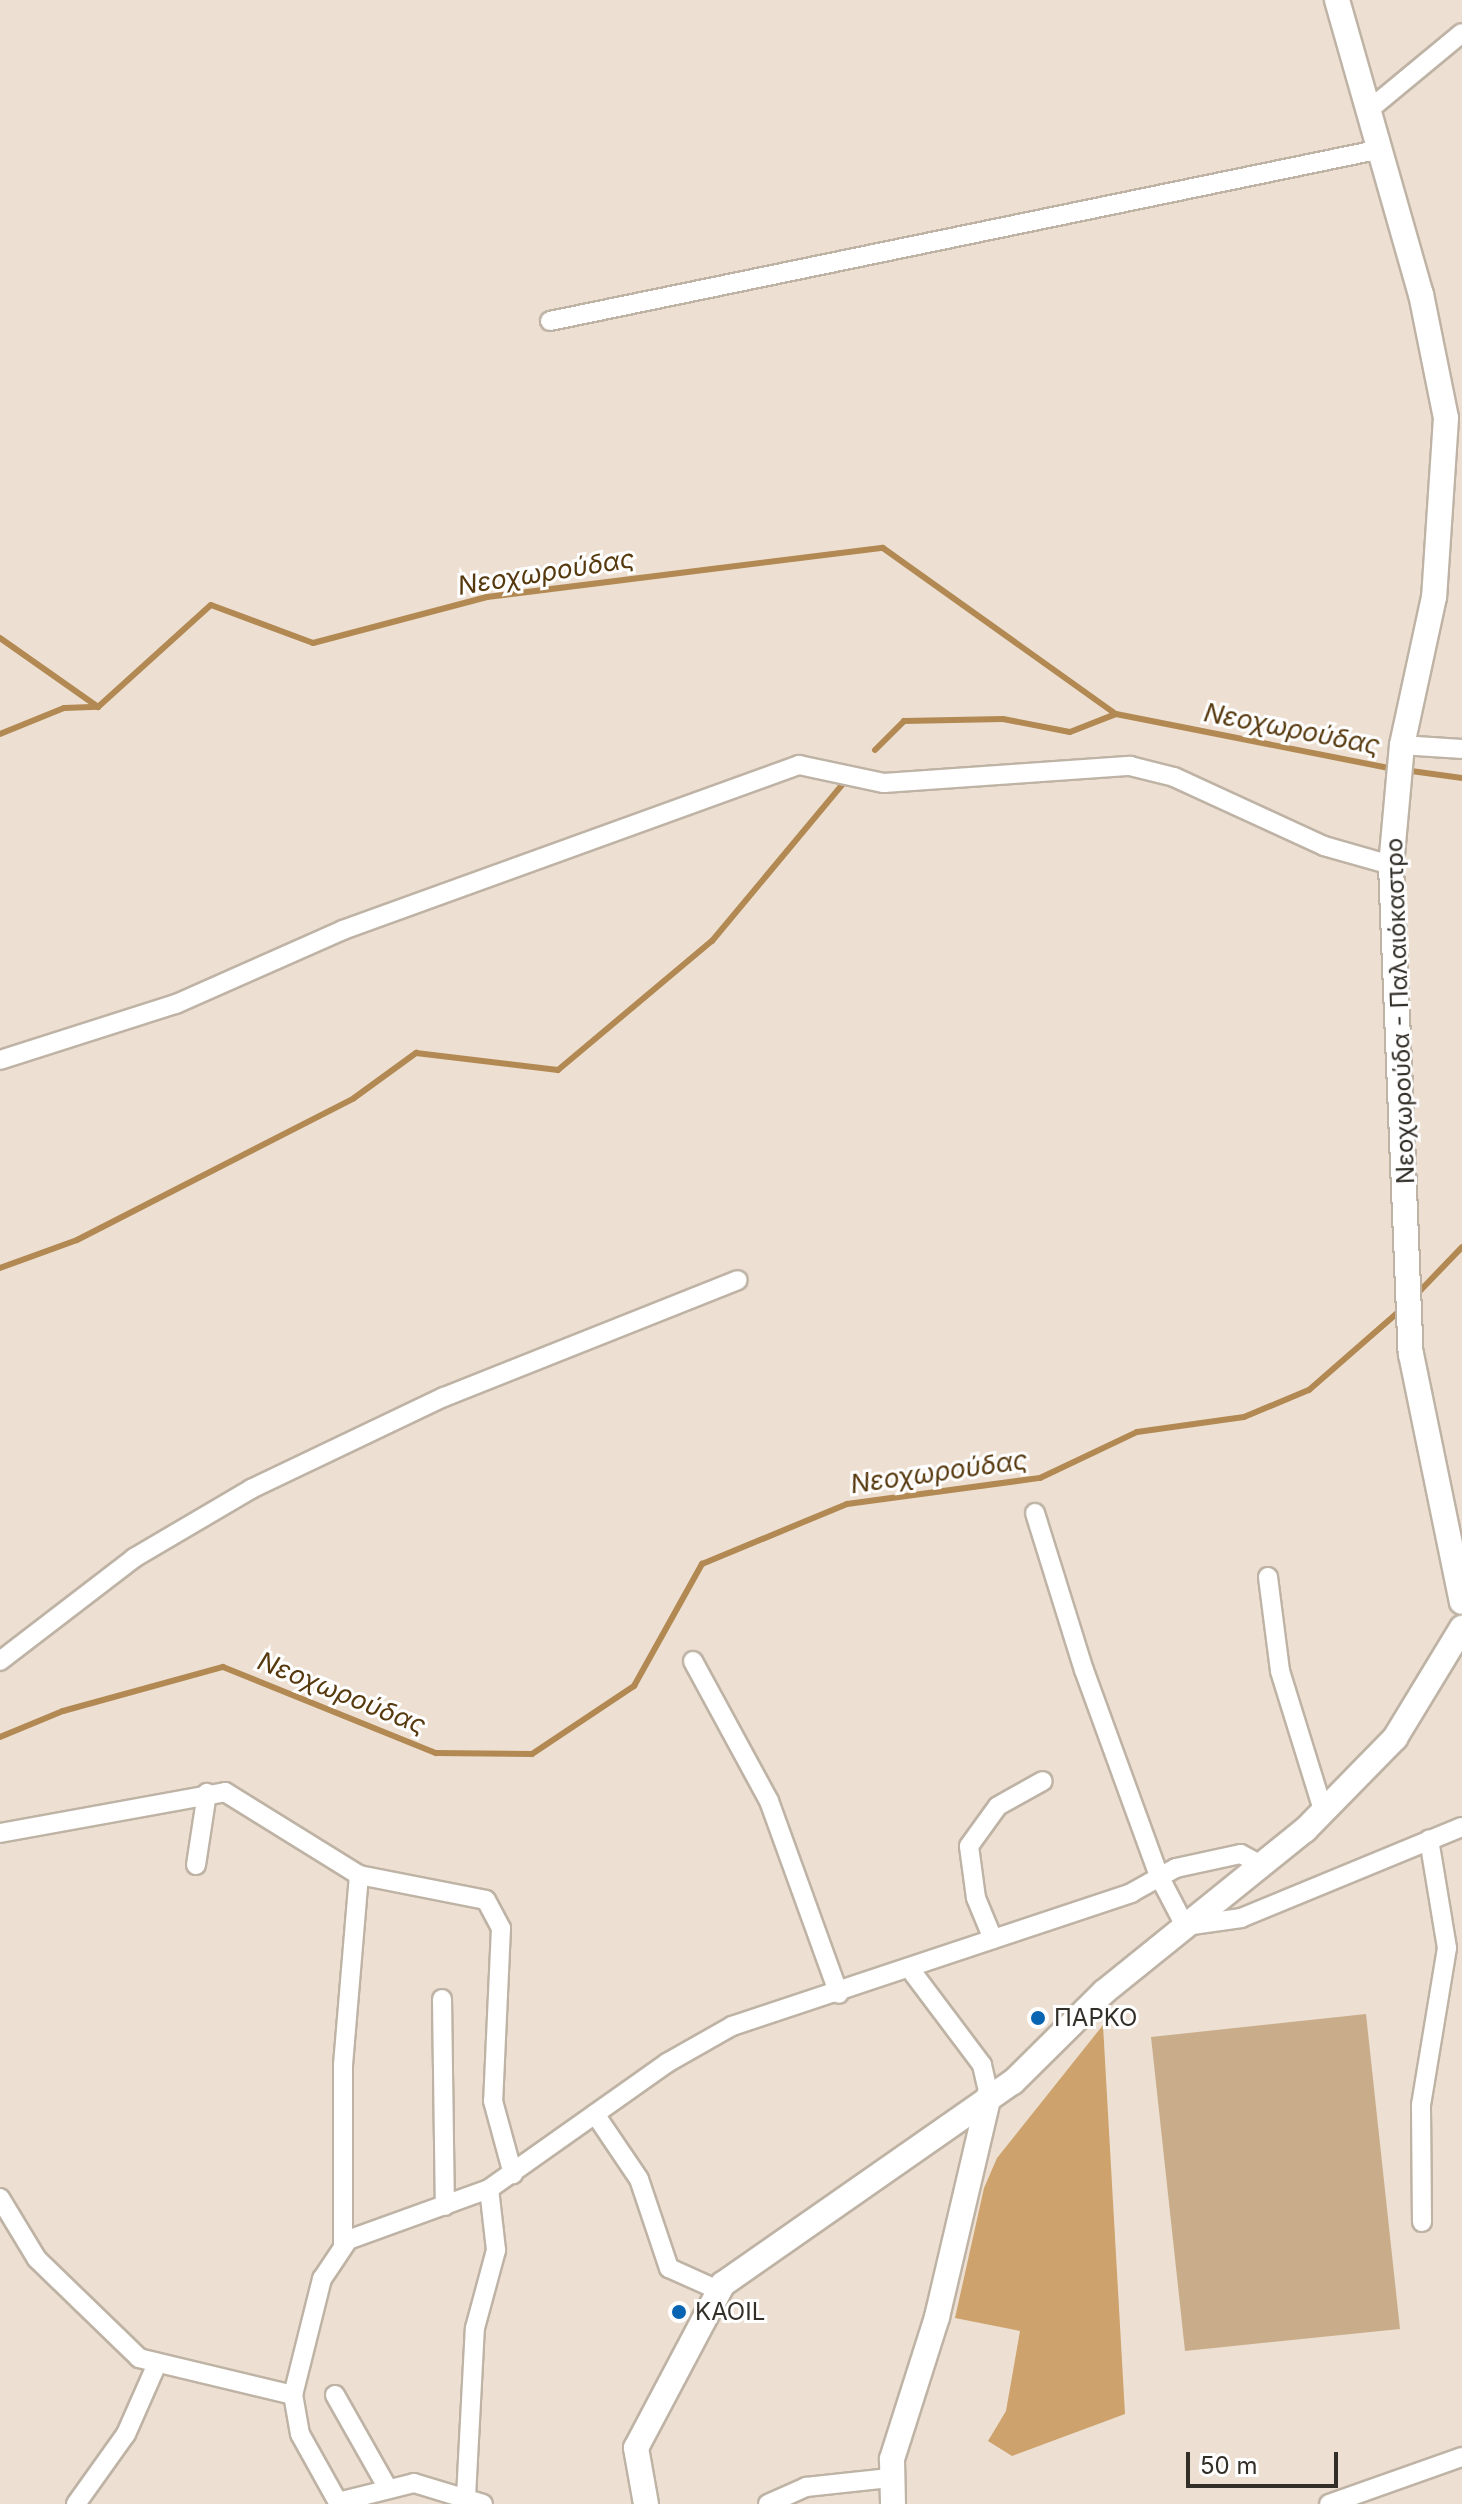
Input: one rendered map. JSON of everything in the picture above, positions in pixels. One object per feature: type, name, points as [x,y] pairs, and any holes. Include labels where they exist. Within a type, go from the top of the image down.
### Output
[{"type":"street","name":"Νεοχωρούδα - Παλαιόκαστρο","points":[[1337,0],[1381,149],[1446,418],[1434,597],[1402,745],[1391,865],[1411,1354],[1418,1419],[1462,1602]]},
{"type":"street","points":[[1370,109],[1462,33]]},
{"type":"street","points":[[550,321],[1381,149]]},
{"type":"street","points":[[1402,745],[1462,749]]},
{"type":"street","points":[[0,1060],[176,1004],[358,924],[799,765],[884,783],[1130,766],[1174,777],[1324,846],[1391,865]]},
{"type":"street","points":[[0,1661],[134,1558],[251,1489],[444,1397],[738,1280]]},
{"type":"street","points":[[1035,1513],[1159,1876],[1185,1926]]},
{"type":"street","points":[[1268,1577],[1280,1671],[1324,1813]]},
{"type":"street","points":[[646,2504],[636,2448],[718,2290],[989,2096],[1185,1926],[1324,1813],[1395,1738],[1462,1628]]},
{"type":"street","points":[[693,1661],[769,1801],[839,1994]]},
{"type":"street","points":[[993,1939],[976,1898],[969,1846],[998,1806],[1043,1781]]},
{"type":"street","points":[[196,1865],[207,1793]]},
{"type":"street","points":[[0,1833],[207,1793],[248,1801],[359,1875],[480,1897],[494,1907],[502,1988],[493,2101],[513,2174]]},
{"type":"street","points":[[1185,1926],[1241,1918],[1462,1827]]},
{"type":"street","points":[[1422,2222],[1421,2105],[1447,1948],[1429,1839]]},
{"type":"street","points":[[343,2244],[489,2189],[713,2034],[910,1969],[1159,1876],[1241,1854],[1261,1865]]},
{"type":"street","points":[[359,1875],[343,2065],[343,2244],[322,2279],[293,2395],[300,2434],[339,2503],[386,2485],[422,2483],[475,2500],[475,2328],[496,2250],[489,2189]]},
{"type":"street","points":[[893,2504],[890,2478],[989,2096],[982,2065],[910,1969]]},
{"type":"street","points":[[442,1999],[445,2206]]},
{"type":"street","points":[[595,2114],[639,2179],[669,2268],[718,2290]]},
{"type":"street","points":[[0,2198],[37,2259],[156,2366],[293,2395]]},
{"type":"street","points":[[76,2504],[126,2434],[156,2366]]},
{"type":"street","points":[[335,2395],[386,2485]]},
{"type":"street","points":[[1329,2504],[1462,2457]]},
{"type":"street","points":[[768,2504],[806,2487],[890,2478]]},
{"type":"shaded area","points":[[1366,2014],[1400,2329],[1185,2351],[1151,2037]]},
{"type":"shaded area","points":[[1103,2025],[1125,2414],[1012,2456],[988,2441],[1006,2411],[1020,2331],[955,2318],[984,2188],[997,2158]]},
{"type":"waterway","name":"Νεοχωρούδας","points":[[0,638],[98,707],[211,605],[313,643],[487,597],[883,548],[1116,714],[1393,769]]},
{"type":"waterway","points":[[0,734],[64,708],[98,707]]},
{"type":"waterway","name":"Νεοχωρούδας","points":[[875,750],[904,721],[1003,719],[1070,732],[1116,714]]},
{"type":"waterway","name":"Νεοχωρούδας","points":[[1404,770],[1462,778]]},
{"type":"waterway","name":"Νεοχωρούδας","points":[[0,1268],[77,1240],[354,1098],[416,1053],[558,1070],[712,941],[847,779]]},
{"type":"waterway","name":"Νεοχωρούδας","points":[[1417,1294],[1462,1247]]},
{"type":"waterway","name":"Νεοχωρούδας","points":[[0,1737],[63,1711],[223,1667],[436,1753],[532,1754],[634,1686],[702,1564],[847,1504],[1040,1478],[1137,1432],[1244,1417],[1309,1390],[1403,1308]]},
{"type":"place","name":"ΠΑΡΚΟ","points":[[1038,2018]]},
{"type":"place","name":"KAOIL","points":[[679,2312]]}]
